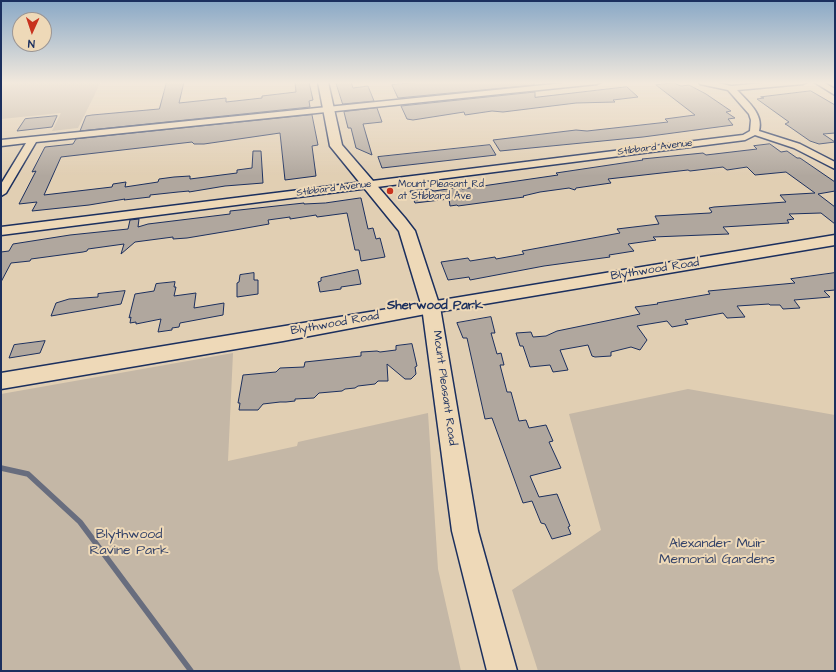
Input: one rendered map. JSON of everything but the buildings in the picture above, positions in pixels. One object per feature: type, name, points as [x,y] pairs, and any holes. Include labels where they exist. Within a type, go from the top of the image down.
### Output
[{"type":"main road","name":"Mount Pleasant Road","points":[[329,113],[336,146],[407,232],[431,307],[465,531],[502,671]]},
{"type":"street","points":[[1,143],[295,113]]},
{"type":"street","points":[[753,113],[757,125],[754,132],[797,146],[835,166]]},
{"type":"street","name":"Stibbard Avenue","points":[[1,231],[745,137],[754,132]]},
{"type":"street","points":[[1,193],[33,140]]},
{"type":"street","name":"Blythwood Road","points":[[1,381],[283,334],[431,307],[835,240]]},
{"type":"green space","points":[[1,113],[57,113],[1,119]]},
{"type":"green space","points":[[61,113],[85,113],[78,128],[52,131]]},
{"type":"green space","name":"Blythwood Ravine Park","points":[[233,353],[228,461],[297,446],[298,442],[428,413],[438,569],[461,671],[1,671],[1,394]]},
{"type":"green space","name":"Alexander Muir Memorial Gardens","points":[[688,389],[835,415],[835,671],[538,671],[512,590],[601,530],[569,414]]},
{"type":"waterway","points":[[1,468],[28,474],[80,522],[191,671]]},
{"type":"place","name":"Mount Pleasant Rd at Stibbard Ave","points":[[390,191]]},
{"type":"district","name":"Sherwood Park","points":[[435,306]]}]
